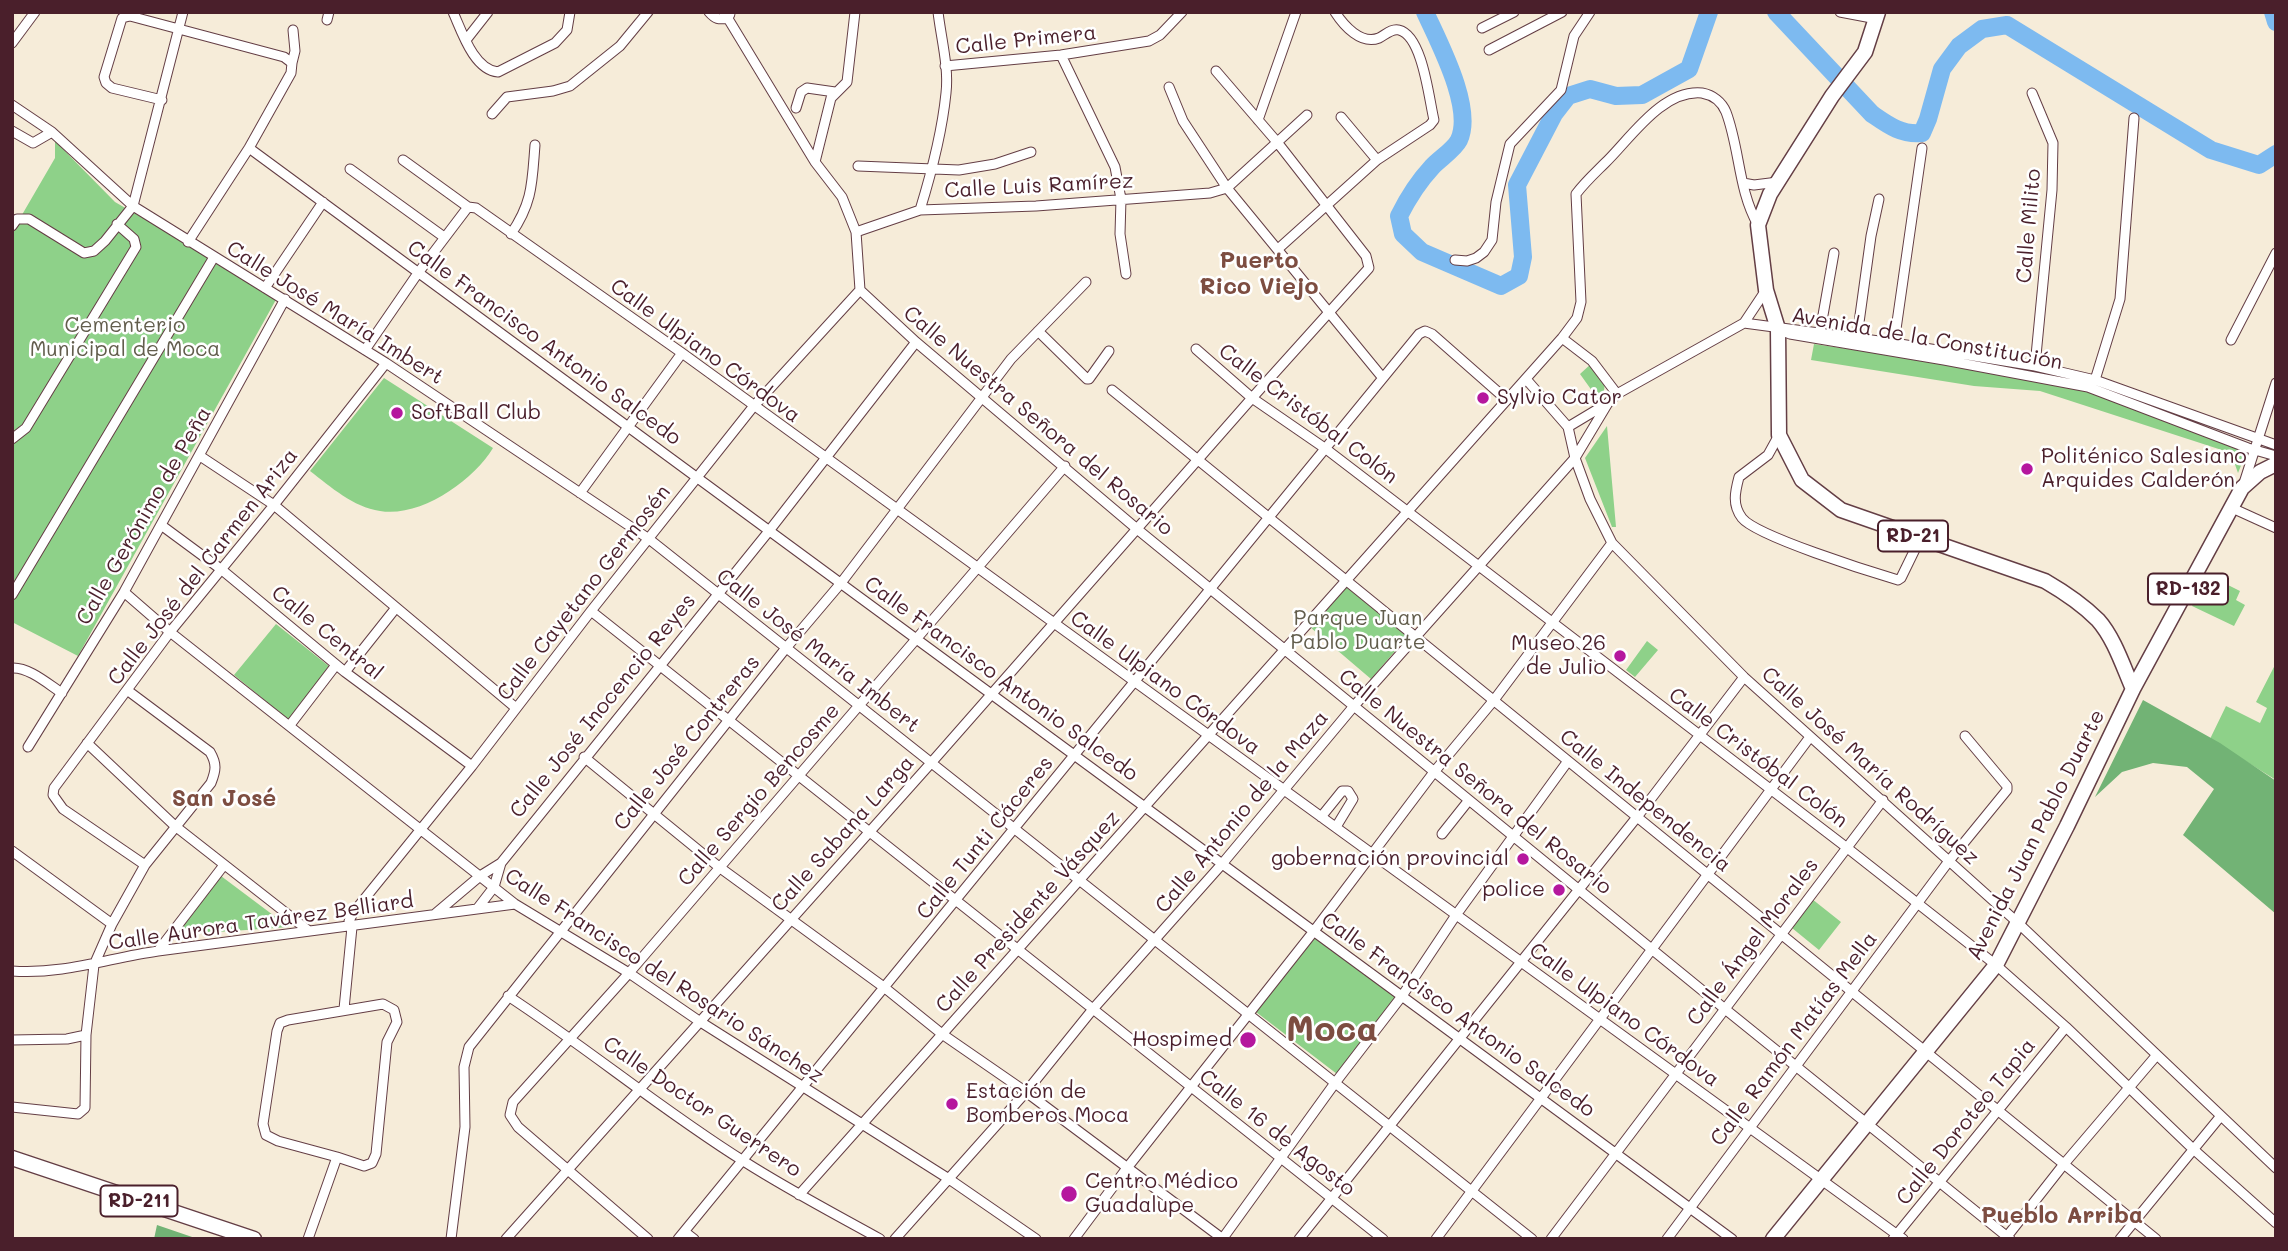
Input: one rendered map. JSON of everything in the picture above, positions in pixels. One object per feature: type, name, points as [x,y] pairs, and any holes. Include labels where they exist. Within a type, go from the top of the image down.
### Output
[{"type":"main road","name":"RD-21","points":[[1878,16],[1865,52],[1832,96],[1766,201],[1758,225],[1766,290],[1778,329],[1779,435],[1802,480],[1840,510],[2045,581],[2075,599],[2099,622],[2115,648],[2133,689]]},
{"type":"main road","name":"Avenida Juan Pablo Duarte","points":[[1773,1239],[1996,965],[2133,689],[2242,488],[2260,472],[2276,464]]},
{"type":"main road","name":"RD-211","points":[[16,1161],[254,1239]]},
{"type":"street","points":[[12,43],[35,12]]},
{"type":"street","points":[[12,226],[17,219],[29,219],[85,253],[94,251],[105,241],[133,206],[183,12]]},
{"type":"street","points":[[453,12],[466,40],[483,66],[489,71],[498,72],[555,43],[567,30],[570,12]]},
{"type":"street","points":[[466,40],[488,12]]},
{"type":"street","points":[[492,114],[506,97],[570,86],[620,46],[648,12]]},
{"type":"street","points":[[709,12],[714,18],[728,14],[815,162],[842,197],[856,232],[860,290]]},
{"type":"street","points":[[815,162],[831,98],[847,82],[855,12]]},
{"type":"street","points":[[920,210],[938,150],[946,92],[938,12]]},
{"type":"street","name":"Calle Primera","points":[[945,66],[1061,55],[1149,41],[1160,35],[1182,12]]},
{"type":"street","points":[[1258,120],[1296,12]]},
{"type":"street","points":[[1278,249],[1377,160],[1434,120],[1424,68],[1405,34],[1392,30],[1371,40],[1363,38],[1348,29],[1335,12]]},
{"type":"street","points":[[1482,28],[1514,12]]},
{"type":"street","points":[[1489,50],[1561,12]]},
{"type":"street","points":[[1455,260],[1467,261],[1476,258],[1485,252],[1492,240],[1496,202],[1510,144],[1562,90],[1574,36],[1590,12]]},
{"type":"street","points":[[1840,12],[1878,16]]},
{"type":"street","points":[[162,100],[112,88],[106,83],[104,77],[122,18],[130,16],[284,57],[292,63]]},
{"type":"street","points":[[188,242],[249,148],[291,73],[295,51],[293,30]]},
{"type":"street","points":[[1061,55],[1115,167],[1121,199],[1120,233],[1126,274]]},
{"type":"street","points":[[1216,71],[1277,142],[1327,207]]},
{"type":"street","points":[[1169,87],[1183,121],[1227,188],[1382,377]]},
{"type":"street","points":[[796,108],[801,92],[807,88],[835,92]]},
{"type":"street","name":"Calle Presidente Vásquez","points":[[799,1195],[1562,338],[1577,318],[1581,302],[1576,194],[1584,182],[1636,128],[1679,97],[1697,93],[1715,98],[1726,111],[1747,201],[1758,225]]},
{"type":"street","name":"Calle Milito","points":[[2032,93],[2053,143],[2052,190],[2035,366]]},
{"type":"street","name":"Calle José María Imbert","points":[[12,105],[52,132],[133,206],[386,363],[649,539],[1532,1239]]},
{"type":"street","points":[[1227,188],[1307,116]]},
{"type":"street","points":[[1341,117],[1377,160]]},
{"type":"street","points":[[2095,380],[2120,299],[2134,118]]},
{"type":"street","points":[[12,131],[33,143],[52,132]]},
{"type":"street","points":[[511,234],[525,214],[531,191],[535,145]]},
{"type":"street","name":"Calle Francisco Antonio Salcedo","points":[[249,148],[1732,1239]]},
{"type":"street","points":[[1894,343],[1922,148]]},
{"type":"street","points":[[859,166],[959,170],[995,164],[1031,152]]},
{"type":"street","name":"Calle Ulpiano Córdova","points":[[403,160],[682,353],[824,459],[1336,827],[1897,1237]]},
{"type":"street","points":[[350,169],[444,237]]},
{"type":"street","points":[[1743,183],[1754,186],[1778,182]]},
{"type":"street","name":"Calle Luis Ramírez","points":[[856,232],[920,210],[1036,206],[1210,193],[1227,188]]},
{"type":"street","points":[[1857,337],[1879,199]]},
{"type":"street","points":[[265,288],[323,202]]},
{"type":"street","points":[[365,351],[418,272],[468,207]]},
{"type":"street","name":"Calle Sabana Larga","points":[[506,1239],[1369,268],[1366,256],[1327,207]]},
{"type":"street","points":[[12,439],[26,428],[136,247],[134,239],[117,224]]},
{"type":"street","points":[[1820,332],[1834,253]]},
{"type":"street","points":[[2231,340],[2276,253]]},
{"type":"street","points":[[12,596],[214,257]]},
{"type":"street","name":"Calle José Contreras","points":[[450,1239],[465,1127],[464,1066],[469,1047],[786,648],[841,583],[1011,359],[1086,282]]},
{"type":"street","name":"Calle Nuestra Señora del Rosario","points":[[860,290],[916,342],[1137,529],[2008,1238]]},
{"type":"street","name":"Calle Cayetano Germosén","points":[[344,1009],[352,927],[349,921],[353,913],[472,766],[696,477],[753,407],[860,290]]},
{"type":"street","points":[[1766,290],[1744,323],[1778,329]]},
{"type":"street","name":"Calle Gerónimo de Peña","points":[[29,747],[124,592],[285,299]]},
{"type":"street","name":"Calle Antonio de la Maza","points":[[1568,426],[1617,394],[1744,323]]},
{"type":"street","name":"Avenida de la Constitución","points":[[1778,329],[1793,328],[1857,337],[2035,366],[2095,380],[2276,445]]},
{"type":"street","name":"Avenida de la Constitución","points":[[1778,329],[1790,334],[2088,387],[2276,456]]},
{"type":"street","points":[[1038,331],[1087,379],[1109,351]]},
{"type":"street","name":"Calle Tunti Cáceres","points":[[682,1235],[1419,334],[1425,331],[1432,334],[1507,400]]},
{"type":"street","points":[[1562,338],[1592,361],[1617,394]]},
{"type":"street","name":"Calle José Inocencio Reyes","points":[[435,914],[480,876],[501,863],[769,531],[916,342]]},
{"type":"street","name":"Calle Cristóbal Colón","points":[[1196,349],[1252,398],[1326,449],[1996,965],[2276,1223]]},
{"type":"street","points":[[580,493],[682,353]]},
{"type":"street","name":"Calle José del Carmen Ariza","points":[[145,865],[63,808],[53,795],[57,781],[170,632],[386,363]]},
{"type":"street","name":"Calle José María Rodríguez","points":[[1526,379],[1568,426],[1575,458],[1590,499],[1612,543],[1744,677],[2017,922],[2276,1168]]},
{"type":"street","points":[[2242,488],[2276,383]]},
{"type":"street","name":"Calle Independencia","points":[[1112,390],[2156,1239]]},
{"type":"street","name":"Calle Antonio de la Maza","points":[[895,1239],[1026,1092],[1093,1009],[1156,941],[1354,706],[1575,458],[1608,402]]},
{"type":"street","points":[[1779,435],[1768,455],[1739,478],[1735,502],[1740,515],[1748,524],[1784,540],[1898,580],[1920,539]]},
{"type":"street","points":[[200,456],[274,505],[516,708]]},
{"type":"street","name":"Calle Sergio Bencosme","points":[[568,1170],[518,1127],[510,1115],[513,1102],[629,973],[1065,466]]},
{"type":"street","points":[[2232,508],[2276,528]]},
{"type":"street","name":"Calle Central","points":[[161,525],[222,570],[345,672],[472,766]]},
{"type":"street","points":[[1074,1239],[1126,1168],[1314,931],[1434,772],[1494,700],[1612,543]]},
{"type":"street","name":"Calle Francisco del Rosario Sánchez","points":[[124,592],[170,632],[514,904],[629,973],[699,1021],[949,1179],[1036,1239]]},
{"type":"street","points":[[345,672],[395,608]]},
{"type":"street","name":"Calle 16 de Agosto","points":[[591,611],[1383,1239]]},
{"type":"street","points":[[290,725],[336,665]]},
{"type":"street","points":[[12,668],[29,673],[62,693]]},
{"type":"street","points":[[1299,1239],[1637,817],[1744,677]]},
{"type":"street","points":[[12,1107],[73,1114],[82,1112],[85,1108],[86,1035],[94,965],[112,925],[145,865],[211,783],[215,772],[216,762],[210,752],[127,690]]},
{"type":"street","name":"Calle Ramón Matías Mella","points":[[1667,1239],[1949,861],[2008,788],[1965,736]]},
{"type":"street","points":[[1436,1239],[1810,737]]},
{"type":"street","points":[[87,743],[176,826],[309,931]]},
{"type":"street","points":[[584,757],[719,867],[1223,1239],[1335,1083],[1402,996],[1456,915],[1568,761]]},
{"type":"street","points":[[1321,817],[1338,794],[1348,791],[1353,799],[1336,827]]},
{"type":"street","points":[[1442,834],[1469,800]]},
{"type":"street","name":"Calle Ángel Morales","points":[[1551,1239],[1882,800]]},
{"type":"street","points":[[12,851],[112,925]]},
{"type":"street","name":"Calle José Inocencio Reyes","points":[[477,909],[494,887],[501,863]]},
{"type":"street","points":[[158,951],[224,865]]},
{"type":"street","name":"Calle Aurora Tavárez Belliard","points":[[12,971],[44,971],[94,965],[130,955],[514,904]]},
{"type":"street","name":"Calle Doctor Guerrero","points":[[508,996],[571,1037],[639,1089],[743,1161],[880,1239]]},
{"type":"street","points":[[383,1004],[390,1006],[397,1015],[397,1022],[387,1042],[375,1159],[368,1166],[272,1139],[266,1135],[263,1124],[277,1027],[284,1020],[344,1009],[383,1004]]},
{"type":"street","name":"Calle Doroteo Tapia","points":[[1897,1237],[1939,1181],[2066,1027]]},
{"type":"street","points":[[12,1040],[67,1039],[86,1035]]},
{"type":"street","points":[[2008,1238],[2064,1164],[2156,1056]]},
{"type":"street","points":[[2120,1239],[2220,1117]]},
{"type":"street","points":[[309,1239],[337,1157]]},
{"type":"street","points":[[568,1170],[648,1239]]},
{"type":"street","points":[[682,1235],[694,1239]]},
{"type":"green space","name":"Cementerio Municipal de Moca","points":[[55,141],[115,202],[278,296],[78,656],[12,622],[12,232],[55,158]]},
{"type":"green space","points":[[1814,344],[2042,377],[2088,387],[2248,448],[2238,473],[2231,453],[2040,391],[1974,386],[1811,360]]},
{"type":"green space","points":[[1592,363],[1605,382],[1603,400],[1600,402],[1580,374]]},
{"type":"green space","name":"SoftBall Club","points":[[384,378],[493,448],[473,473],[444,494],[412,509],[396,512],[370,509],[361,505],[343,496],[310,471]]},
{"type":"green space","points":[[1607,426],[1616,527],[1612,527],[1585,458]]},
{"type":"green space","name":"Parque Juan Pablo Duarte","points":[[1346,585],[1408,636],[1371,679],[1310,627]]},
{"type":"green space","points":[[2228,585],[2240,591],[2236,600],[2245,605],[2234,626],[2192,606],[2203,586],[2223,594]]},
{"type":"green space","points":[[276,624],[330,667],[290,721],[234,675]]},
{"type":"green space","points":[[1647,641],[1658,650],[1635,677],[1626,670]]},
{"type":"green space","points":[[2276,663],[2276,780],[2210,739],[2226,706],[2260,723],[2267,708],[2256,702]]},
{"type":"green space","points":[[2143,700],[2220,743],[2276,781],[2276,914],[2183,835],[2214,789],[2187,767],[2153,763],[2122,772],[2095,797]]},
{"type":"green space","points":[[221,876],[289,927],[175,935]]},
{"type":"green space","points":[[1812,899],[1841,922],[1819,950],[1792,928]]},
{"type":"green space","points":[[1315,938],[1397,996],[1337,1074],[1256,1012]]},
{"type":"green space","points":[[157,1225],[198,1239],[154,1239]]},
{"type":"waterway","points":[[1425,12],[1459,94],[1462,127],[1457,144],[1427,173],[1406,203],[1399,216],[1403,234],[1422,252],[1501,286],[1519,276],[1523,257],[1517,185],[1554,114],[1568,96],[1590,89],[1616,96],[1642,95],[1689,69],[1709,12]]},
{"type":"waterway","points":[[1776,12],[1872,114],[1901,131],[1922,133],[1942,69],[1959,46],[1982,29],[2007,25],[2211,150],[2259,165],[2276,154]]},
{"type":"waterway","points":[[2273,12],[2276,22]]},
{"type":"place","name":"Sylvio Cator","points":[[1483,398]]},
{"type":"place","name":"SoftBall Club","points":[[397,413]]},
{"type":"place","name":"Politénico Salesiano Arquides Calderón","points":[[2027,469]]},
{"type":"place","name":"Museo 26 de Julio","points":[[1620,656]]},
{"type":"place","name":"gobernación provincial","points":[[1523,859]]},
{"type":"place","name":"police","points":[[1559,890]]},
{"type":"place","name":"Hospimed","points":[[1248,1040]]},
{"type":"place","name":"Estación de Bomberos Moca","points":[[952,1104]]},
{"type":"place","name":"Centro Médico Guadalupe","points":[[1069,1194]]},
{"type":"district","name":"Puerto Rico Viejo","points":[[1259,274]]},
{"type":"district","name":"San José","points":[[224,799]]},
{"type":"district","name":"Moca","points":[[1332,1030]]},
{"type":"district","name":"Pueblo Arriba","points":[[2062,1216]]}]
